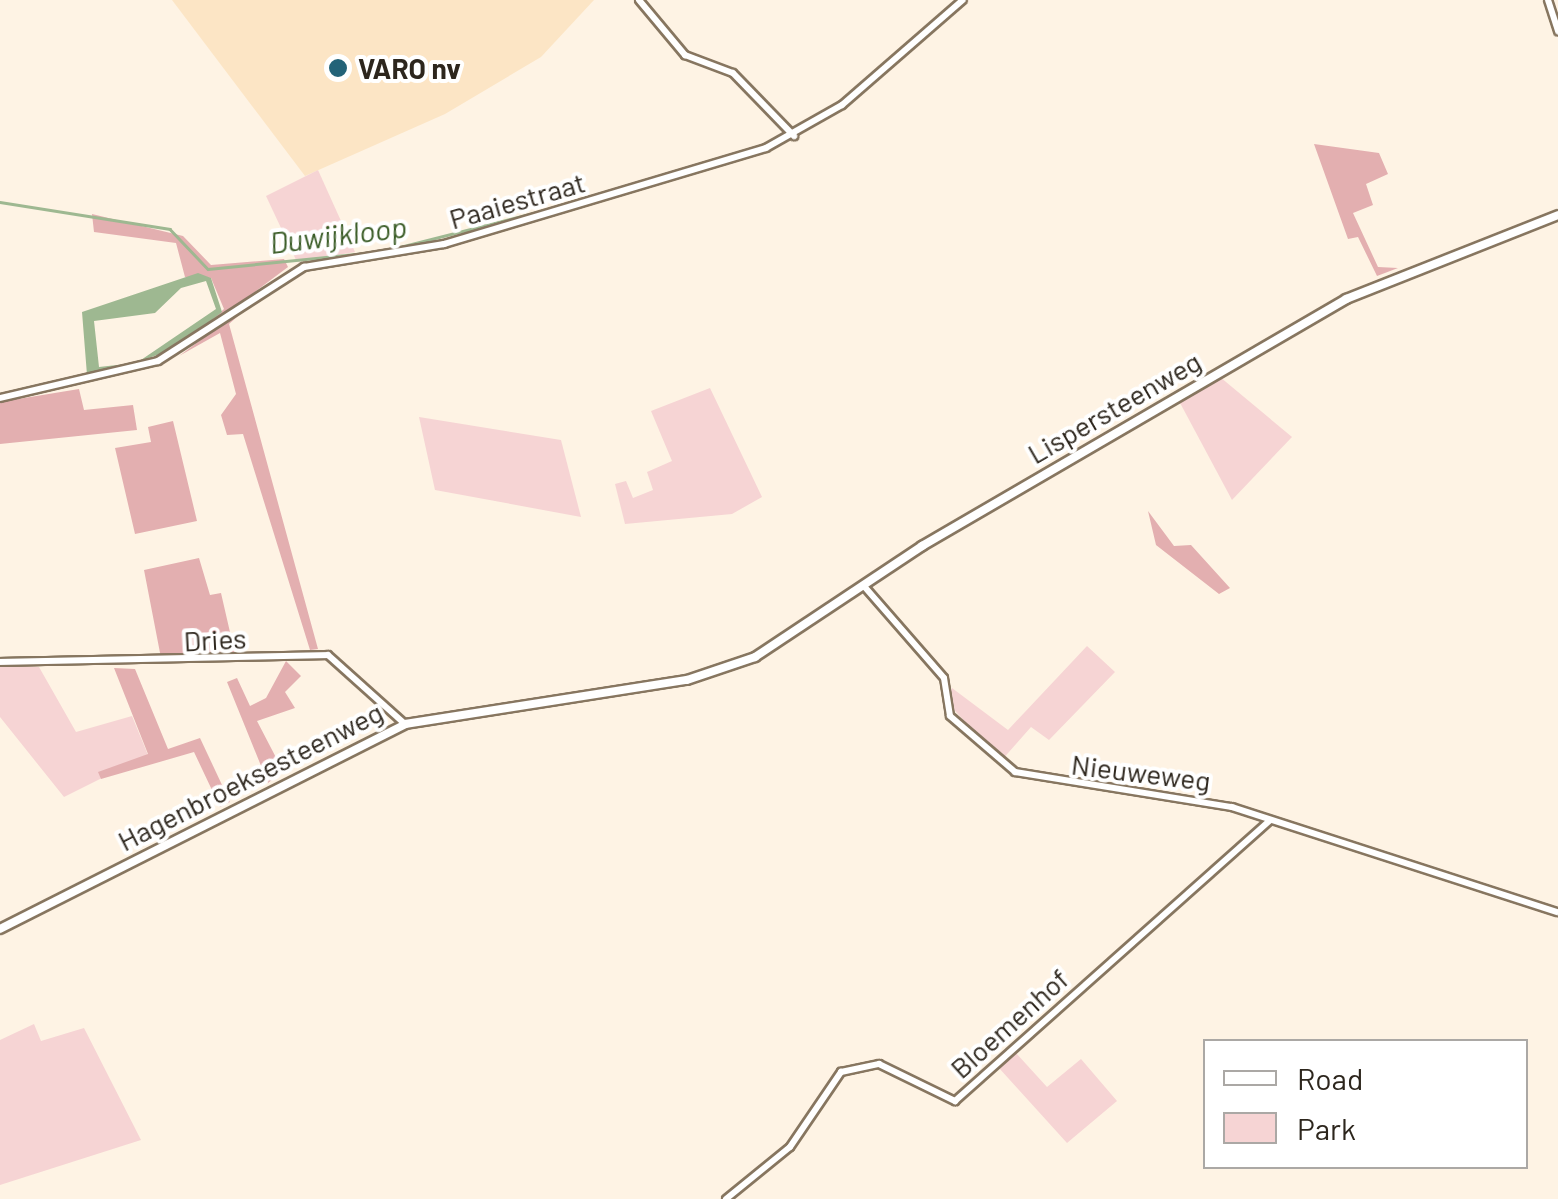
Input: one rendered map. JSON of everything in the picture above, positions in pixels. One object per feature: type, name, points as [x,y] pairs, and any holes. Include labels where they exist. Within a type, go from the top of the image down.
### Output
[{"type":"street","points":[[638,0],[685,55],[733,73],[794,136]]},
{"type":"street","name":"Paaiestraat","points":[[0,398],[158,361],[290,272],[444,244],[794,136],[963,0]]},
{"type":"street","points":[[1548,0],[1558,31]]},
{"type":"street","name":"Lispersteenweg","points":[[710,673],[778,645],[862,584],[1346,298],[1558,214]]},
{"type":"street","name":"Nieuweweg","points":[[862,584],[944,678],[950,716],[1015,772],[1193,798],[1558,912]]},
{"type":"street","name":"Dries","points":[[0,662],[328,655],[405,724]]},
{"type":"street","name":"Hagenbroeksesteenweg","points":[[0,929],[405,724],[710,673]]},
{"type":"street","name":"Bloemenhof","points":[[726,1199],[790,1147],[842,1072],[879,1064],[955,1101],[1270,820]]},
{"type":"shaded area","points":[[172,0],[594,0],[541,57],[445,114],[305,176]]},
{"type":"shaded area","points":[[1314,144],[1379,153],[1388,174],[1366,184],[1373,205],[1353,213],[1378,267],[1398,268],[1377,276],[1358,237],[1348,239]]},
{"type":"shaded area","points":[[92,214],[183,236],[211,265],[284,259],[288,267],[181,347],[224,309],[211,278],[185,277],[176,243],[94,232]]},
{"type":"shaded area","points":[[198,273],[211,278],[222,312],[176,348],[138,362],[216,309],[206,281],[181,288],[155,313],[94,321],[99,367],[135,363],[87,375],[82,312]]},
{"type":"shaded area","points":[[264,293],[229,324],[318,649],[310,650],[243,434],[227,435],[221,415],[236,394],[220,333],[179,356]]},
{"type":"shaded area","points":[[79,389],[84,410],[133,405],[137,430],[0,444],[0,402]]},
{"type":"shaded area","points":[[173,421],[197,521],[135,534],[115,448],[151,442],[148,427]]},
{"type":"shaded area","points":[[1148,511],[1174,546],[1191,545],[1230,588],[1219,594],[1156,545]]},
{"type":"shaded area","points":[[199,558],[210,595],[221,593],[235,654],[161,658],[144,570]]},
{"type":"shaded area","points":[[286,661],[301,676],[285,692],[295,708],[257,721],[283,771],[268,783],[227,682],[237,678],[250,706],[266,698]]},
{"type":"shaded area","points":[[114,668],[135,669],[168,749],[200,738],[230,802],[220,807],[194,752],[101,779],[98,772],[148,754]]},
{"type":"green space","points":[[318,170],[355,252],[297,262],[266,196]]},
{"type":"green space","points":[[1220,377],[1292,437],[1232,500],[1179,401]]},
{"type":"green space","points":[[710,388],[762,497],[732,514],[625,524],[615,484],[626,481],[633,498],[653,490],[647,472],[672,461],[651,411]]},
{"type":"green space","points":[[419,417],[561,440],[581,517],[435,490]]},
{"type":"green space","points":[[1087,646],[1115,672],[1049,740],[1031,727],[1001,761],[946,701],[952,688],[1008,730]]},
{"type":"green space","points":[[0,666],[39,667],[76,732],[132,716],[148,755],[64,797],[0,717]]},
{"type":"green space","points":[[34,1024],[41,1041],[84,1028],[141,1140],[0,1185],[0,1040]]},
{"type":"green space","points":[[1016,1053],[1047,1087],[1081,1059],[1117,1101],[1067,1143],[999,1068]]},
{"type":"waterway","name":"Duwijkloop","points":[[0,202],[170,229],[208,269],[384,251]]},
{"type":"waterway","name":"Duwijkloop","points":[[392,249],[568,204]]},
{"type":"place","name":"VARO nv","points":[[338,68]]}]
